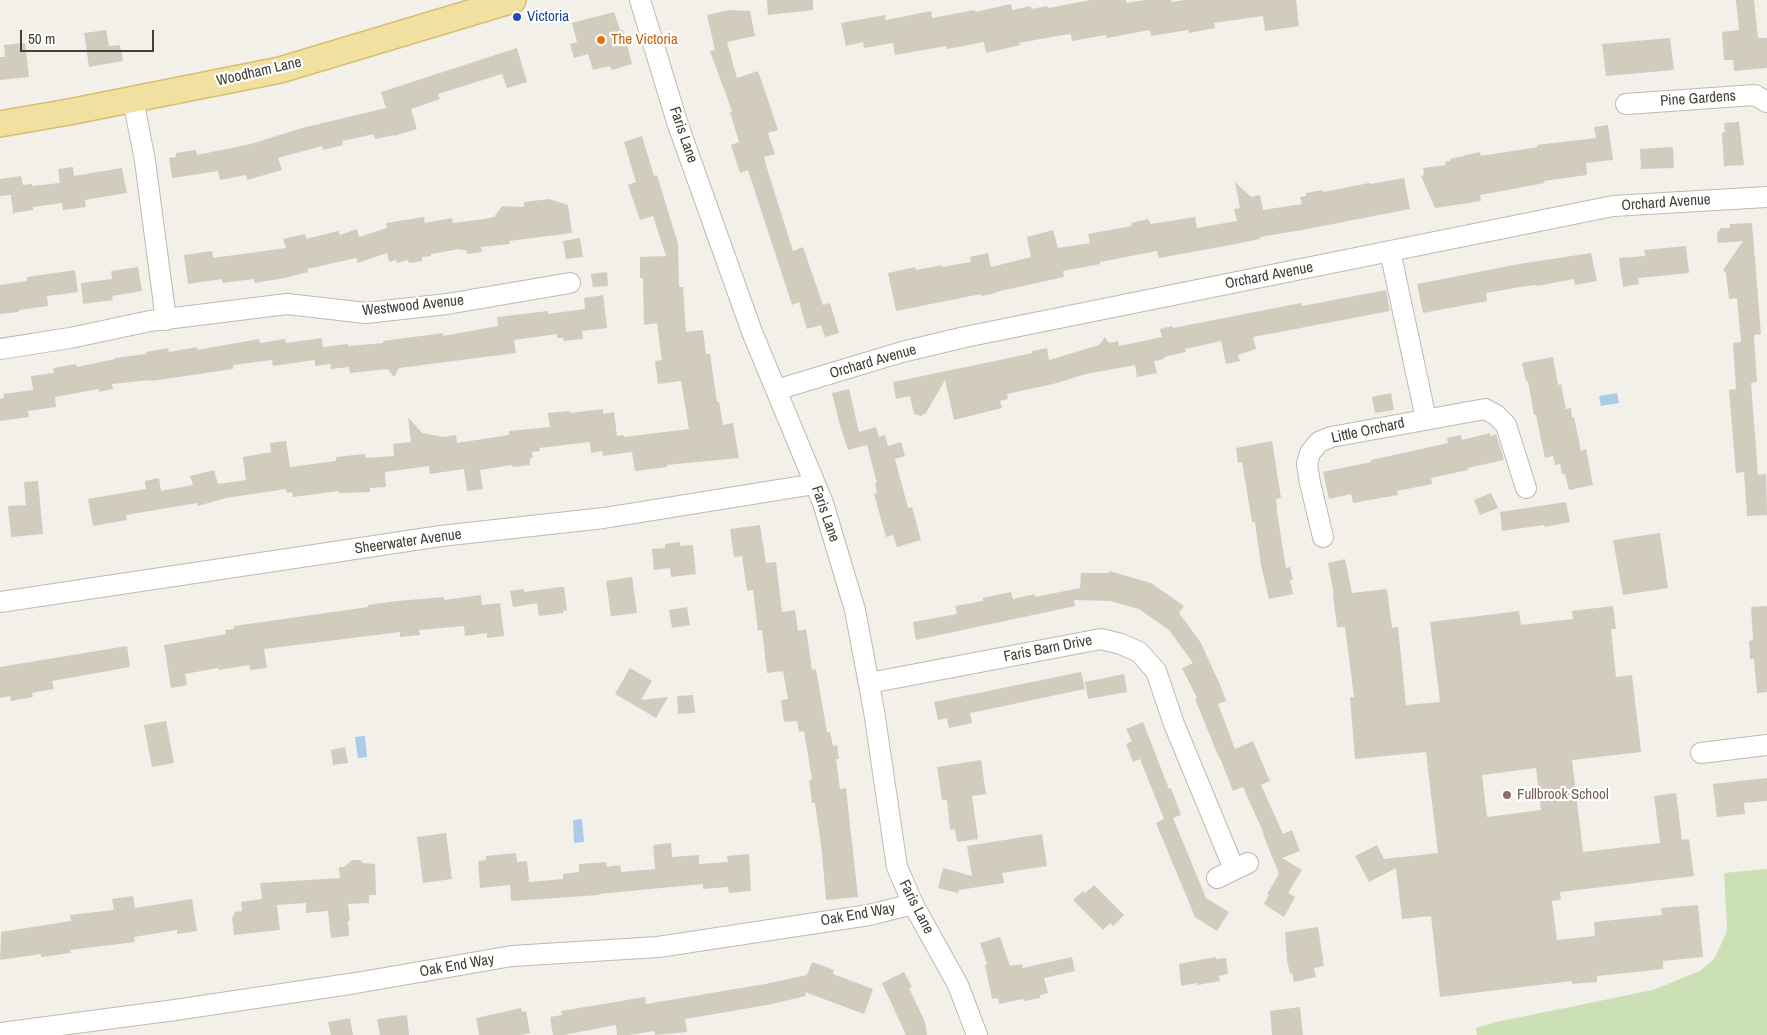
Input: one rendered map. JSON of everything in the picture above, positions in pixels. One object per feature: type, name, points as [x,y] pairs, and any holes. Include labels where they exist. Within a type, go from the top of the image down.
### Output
[{"type":"main road","name":"Woodham Lane","points":[[0,124],[280,70],[514,0]]},
{"type":"street","name":"Faris Lane","points":[[640,0],[678,125],[752,332],[823,503],[855,610],[869,683],[897,867],[913,904],[958,985],[977,1035]]},
{"type":"street","name":"Pine Gardens","points":[[1626,104],[1756,95],[1767,102]]},
{"type":"street","points":[[133,99],[145,161],[166,320]]},
{"type":"street","name":"Orchard Avenue","points":[[776,390],[902,352],[964,337],[1613,206],[1767,197]]},
{"type":"street","name":"Little Orchard","points":[[1390,251],[1426,419]]},
{"type":"street","name":"Westwood Avenue","points":[[0,349],[166,320],[286,304],[366,313],[447,304],[570,283]]},
{"type":"street","name":"Little Orchard","points":[[1323,537],[1307,464],[1310,453],[1319,442],[1331,437],[1485,409],[1496,415],[1506,425],[1527,489]]},
{"type":"street","name":"Sheerwater Avenue","points":[[0,602],[441,536],[612,517],[815,484]]},
{"type":"street","name":"Faris Barn Drive","points":[[869,683],[1101,639],[1121,644],[1139,652],[1156,671],[1174,724],[1233,870]]},
{"type":"street","points":[[1701,753],[1767,745]]},
{"type":"street","name":"Oak End Way","points":[[0,1033],[185,1009],[512,956],[658,947],[869,915],[913,904]]},
{"type":"green space","points":[[1767,869],[1767,1035],[1477,1035],[1476,1028],[1496,1022],[1653,990],[1700,971],[1714,959],[1726,934],[1724,873]]},
{"type":"water","points":[[1617,393],[1619,403],[1601,406],[1599,396]]},
{"type":"water","points":[[365,736],[367,757],[358,758],[355,737]]},
{"type":"water","points":[[582,819],[584,842],[574,843],[573,820]]},
{"type":"building","points":[[767,0],[813,0],[813,10],[768,15]]},
{"type":"building","points":[[1091,0],[1126,0],[1126,3],[1145,0],[1171,0],[1172,2],[1185,0],[1296,0],[1299,26],[1265,31],[1263,16],[1214,23],[1215,28],[1189,33],[1188,30],[1151,36],[1150,30],[1107,38],[1106,35],[1072,41],[1071,34],[1019,43],[1020,45],[986,53],[984,42],[947,49],[946,46],[895,55],[893,43],[864,48],[863,42],[846,46],[841,23],[885,15],[886,20],[931,11],[932,18],[975,10],[975,12],[1011,4],[1012,10],[1031,6],[1031,9],[1047,6],[1048,8]]},
{"type":"building","points":[[1736,0],[1754,0],[1758,38],[1767,38],[1767,68],[1734,71],[1733,60],[1724,60],[1722,32],[1739,30]]},
{"type":"building","points":[[730,10],[750,11],[755,36],[727,42],[737,78],[758,71],[778,130],[768,133],[775,154],[764,157],[766,165],[793,251],[803,247],[823,305],[830,303],[839,333],[825,337],[821,325],[807,329],[799,302],[792,305],[748,170],[740,173],[731,145],[739,142],[730,112],[732,111],[710,51],[715,50],[707,15]]},
{"type":"building","name":"The Victoria","points":[[614,12],[620,30],[623,30],[632,64],[612,70],[610,66],[593,70],[588,54],[574,58],[570,44],[577,42],[572,23]]},
{"type":"building","points":[[106,30],[109,46],[120,45],[123,61],[89,67],[84,33]]},
{"type":"building","points":[[1670,38],[1674,70],[1606,76],[1602,44]]},
{"type":"building","points":[[25,43],[29,77],[0,80],[0,57],[5,57],[4,45]]},
{"type":"building","points":[[517,48],[527,82],[507,88],[502,74],[438,94],[440,99],[411,109],[417,129],[375,139],[374,134],[342,141],[343,145],[323,150],[322,146],[278,158],[282,170],[247,180],[246,175],[220,180],[218,171],[172,178],[169,158],[176,157],[176,153],[196,150],[197,155],[251,144],[302,128],[386,108],[381,92]]},
{"type":"building","points":[[1739,122],[1744,165],[1724,166],[1722,133],[1725,132],[1724,123]]},
{"type":"building","points":[[1608,125],[1613,160],[1586,163],[1587,175],[1544,181],[1545,183],[1480,195],[1481,201],[1435,208],[1421,176],[1424,175],[1423,168],[1446,165],[1445,162],[1450,161],[1450,159],[1480,152],[1481,156],[1538,147],[1537,145],[1596,138],[1594,127]]},
{"type":"building","points":[[642,136],[654,176],[657,175],[678,244],[679,287],[683,287],[686,332],[703,330],[706,354],[710,354],[717,402],[719,402],[723,425],[733,423],[739,458],[667,465],[667,467],[635,471],[632,452],[603,456],[602,451],[591,453],[590,442],[539,448],[540,451],[532,452],[533,458],[530,458],[530,465],[513,467],[512,465],[480,470],[483,489],[467,491],[464,469],[430,474],[429,466],[385,472],[386,487],[370,488],[370,492],[339,493],[339,491],[293,497],[292,492],[287,493],[286,489],[226,498],[198,506],[197,503],[126,515],[127,520],[93,526],[88,499],[146,489],[145,481],[159,478],[161,491],[193,485],[190,476],[214,470],[218,484],[246,480],[243,457],[271,452],[270,443],[286,441],[290,467],[336,461],[336,457],[365,454],[366,458],[394,456],[393,444],[411,442],[408,417],[422,433],[443,437],[456,435],[457,443],[509,435],[509,431],[550,427],[548,413],[570,411],[570,413],[603,409],[603,414],[614,412],[617,436],[624,435],[624,437],[689,429],[681,381],[658,384],[655,361],[662,360],[657,323],[644,325],[643,278],[640,278],[640,257],[666,256],[653,216],[640,220],[628,185],[636,182],[624,142]]},
{"type":"building","points":[[1673,147],[1674,168],[1641,169],[1640,149]]},
{"type":"building","points":[[73,167],[74,176],[122,168],[127,193],[85,200],[86,207],[63,210],[62,203],[33,207],[33,210],[13,213],[11,195],[0,196],[0,179],[21,176],[23,185],[32,184],[32,186],[60,183],[58,169]]},
{"type":"building","points":[[1404,178],[1410,209],[1159,258],[1157,251],[1100,262],[1100,264],[1063,271],[1064,277],[996,293],[981,296],[981,294],[896,311],[888,273],[915,267],[916,270],[971,262],[970,257],[988,253],[991,267],[1031,257],[1027,237],[1053,230],[1058,248],[1090,243],[1088,234],[1132,226],[1131,223],[1148,219],[1151,224],[1195,217],[1197,228],[1237,221],[1234,209],[1240,208],[1235,182],[1251,197],[1260,195],[1263,210],[1302,204],[1300,197],[1306,196],[1306,193],[1323,190],[1323,192]]},
{"type":"building","points":[[549,199],[568,205],[572,233],[509,241],[510,244],[481,247],[482,252],[467,254],[466,250],[460,249],[431,254],[431,256],[422,257],[422,261],[409,263],[408,260],[397,263],[396,260],[389,262],[387,253],[358,263],[356,258],[307,269],[308,272],[285,278],[254,283],[254,279],[222,283],[222,279],[188,284],[184,255],[212,251],[213,258],[286,248],[283,239],[305,234],[306,239],[338,231],[340,235],[357,229],[359,237],[387,228],[386,223],[424,217],[425,223],[452,218],[453,223],[484,219],[494,217],[502,206],[524,207],[524,202]]},
{"type":"building","points":[[1752,223],[1761,334],[1754,335],[1757,382],[1751,383],[1758,475],[1766,474],[1767,515],[1747,516],[1744,472],[1736,473],[1729,390],[1736,389],[1733,343],[1741,342],[1737,298],[1729,299],[1726,273],[1723,270],[1743,241],[1718,243],[1717,234],[1721,228],[1730,228],[1730,224]]},
{"type":"building","points":[[580,238],[583,257],[566,259],[563,241]]},
{"type":"building","points":[[1686,246],[1689,273],[1638,278],[1639,284],[1623,287],[1619,258],[1645,256],[1644,250]]},
{"type":"building","points":[[1591,253],[1597,281],[1575,285],[1574,279],[1486,293],[1487,301],[1423,313],[1417,284],[1519,264]]},
{"type":"building","points":[[138,267],[142,291],[112,296],[113,300],[83,304],[81,283],[112,279],[111,271]]},
{"type":"building","points":[[75,270],[78,292],[47,296],[48,306],[0,314],[0,285],[27,281],[27,277]]},
{"type":"building","points":[[607,272],[608,286],[593,287],[591,274]]},
{"type":"building","points":[[1386,290],[1390,311],[1253,337],[1256,349],[1238,355],[1240,361],[1226,364],[1221,341],[1185,349],[1186,352],[1154,361],[1157,373],[1137,377],[1135,365],[1086,374],[1057,383],[1007,394],[1008,399],[1000,401],[1002,408],[954,420],[945,380],[926,413],[921,416],[914,414],[910,396],[896,399],[893,382],[1032,353],[1032,351],[1047,348],[1049,360],[1099,345],[1105,337],[1109,343],[1118,341],[1119,346],[1162,337],[1160,329],[1172,326],[1173,328],[1301,303],[1302,306]]},
{"type":"building","points":[[603,295],[607,328],[582,331],[583,339],[564,341],[563,338],[557,338],[557,334],[514,340],[516,353],[399,368],[394,377],[388,369],[350,373],[349,367],[331,369],[330,364],[315,366],[315,360],[273,366],[272,360],[233,365],[233,369],[151,381],[112,384],[113,389],[99,392],[99,389],[55,397],[56,407],[28,411],[29,417],[0,421],[0,399],[4,398],[3,394],[33,390],[31,376],[54,373],[53,368],[76,364],[77,367],[168,348],[169,352],[197,347],[197,350],[259,339],[260,343],[285,339],[286,343],[322,338],[323,347],[383,343],[383,341],[443,333],[443,336],[498,326],[497,317],[548,311],[548,314],[585,309],[584,298]]},
{"type":"building","points":[[1553,357],[1558,385],[1561,384],[1566,409],[1571,408],[1581,451],[1586,449],[1593,485],[1569,490],[1560,464],[1555,465],[1553,456],[1545,458],[1528,381],[1526,381],[1522,363]]},
{"type":"building","points":[[849,389],[859,432],[876,427],[879,437],[885,435],[888,446],[901,442],[905,456],[895,459],[908,508],[912,507],[921,540],[897,547],[893,535],[886,537],[874,494],[877,493],[875,483],[877,483],[867,445],[848,450],[839,422],[832,393]]},
{"type":"building","points":[[1391,393],[1394,410],[1375,413],[1372,397]]},
{"type":"building","points":[[1490,433],[1490,436],[1496,434],[1504,460],[1431,478],[1432,484],[1397,491],[1398,495],[1353,503],[1351,494],[1329,499],[1323,472],[1448,443],[1447,438],[1461,435],[1462,440]]},
{"type":"building","points":[[1272,441],[1281,498],[1276,499],[1277,512],[1286,568],[1290,567],[1293,580],[1290,580],[1293,594],[1269,599],[1261,565],[1255,522],[1252,522],[1242,462],[1238,463],[1236,448]]},
{"type":"building","points":[[38,481],[43,534],[11,537],[8,506],[26,505],[24,482]]},
{"type":"building","points":[[1491,493],[1498,508],[1480,515],[1474,500]]},
{"type":"building","points":[[1566,502],[1570,522],[1545,527],[1544,525],[1502,531],[1500,512]]},
{"type":"building","points":[[760,525],[766,563],[776,562],[782,612],[795,610],[798,631],[806,629],[812,670],[816,669],[827,732],[830,732],[833,746],[837,745],[839,759],[836,759],[840,789],[846,788],[858,897],[826,900],[822,853],[815,803],[812,803],[809,780],[812,779],[804,731],[799,732],[797,721],[784,722],[781,700],[788,699],[783,671],[767,673],[762,630],[758,631],[753,590],[747,591],[742,556],[734,557],[730,529]]},
{"type":"building","points":[[1660,533],[1668,588],[1623,595],[1613,540]]},
{"type":"building","points":[[680,542],[680,546],[693,545],[696,574],[671,577],[670,568],[654,570],[652,549],[665,548],[665,544]]},
{"type":"building","points":[[1345,559],[1352,593],[1387,589],[1392,628],[1398,627],[1406,705],[1440,702],[1430,622],[1519,611],[1521,625],[1573,619],[1572,611],[1613,606],[1616,629],[1611,629],[1616,677],[1632,675],[1641,752],[1572,760],[1583,852],[1660,843],[1654,796],[1676,793],[1682,840],[1689,839],[1694,876],[1560,892],[1561,900],[1552,901],[1557,940],[1595,936],[1594,922],[1662,915],[1661,908],[1698,905],[1703,957],[1663,961],[1663,969],[1597,976],[1597,982],[1572,984],[1572,981],[1440,997],[1431,916],[1402,919],[1396,868],[1369,882],[1355,856],[1377,845],[1384,859],[1438,853],[1426,752],[1355,759],[1350,697],[1354,697],[1345,627],[1337,627],[1328,563]],"holes":[[[1536,768],[1541,810],[1487,817],[1482,775]]]},
{"type":"building","points":[[1109,571],[1151,583],[1184,606],[1179,613],[1201,643],[1226,701],[1218,704],[1235,749],[1253,741],[1270,781],[1261,785],[1283,834],[1292,830],[1300,851],[1282,858],[1302,870],[1288,893],[1295,897],[1284,917],[1264,904],[1269,895],[1267,894],[1279,874],[1243,787],[1233,791],[1195,699],[1197,698],[1182,668],[1193,663],[1169,630],[1139,609],[1110,601],[1074,600],[1075,606],[916,640],[913,622],[957,614],[955,606],[983,601],[983,598],[1011,592],[1013,599],[1035,594],[1035,597],[1080,588],[1081,573],[1109,573]]},
{"type":"building","points":[[632,577],[637,613],[611,616],[606,581]]},
{"type":"building","points":[[564,587],[567,610],[563,611],[563,613],[539,616],[537,603],[513,607],[510,591],[524,589],[524,592]]},
{"type":"building","points":[[481,595],[482,605],[500,603],[504,636],[487,638],[487,633],[465,636],[464,626],[419,630],[420,635],[400,637],[400,632],[264,649],[267,668],[250,670],[249,665],[185,674],[187,685],[171,688],[164,645],[226,634],[225,630],[234,629],[234,626],[368,607],[368,605],[397,601],[444,597],[444,600]]},
{"type":"building","points":[[1767,606],[1767,692],[1757,693],[1754,659],[1750,659],[1749,641],[1753,640],[1751,607]]},
{"type":"building","points":[[687,607],[690,625],[672,628],[669,610]]},
{"type":"building","points":[[127,646],[130,667],[52,681],[54,689],[32,693],[33,697],[11,701],[10,696],[0,698],[0,667]]},
{"type":"building","points":[[630,668],[652,681],[641,700],[668,697],[656,718],[615,694]]},
{"type":"building","points":[[1081,672],[1085,689],[970,713],[972,723],[949,728],[947,718],[938,720],[934,702]]},
{"type":"building","points":[[1124,674],[1127,692],[1088,699],[1085,682]]},
{"type":"building","points":[[693,695],[695,713],[678,714],[677,696]]},
{"type":"building","points":[[166,721],[174,763],[152,767],[144,725]]},
{"type":"building","points":[[1143,722],[1181,815],[1173,818],[1206,898],[1229,912],[1217,931],[1195,917],[1156,823],[1164,819],[1140,759],[1133,762],[1126,744],[1132,741],[1126,729]]},
{"type":"building","points":[[345,747],[348,763],[333,765],[331,750]]},
{"type":"building","points":[[981,760],[986,794],[972,796],[978,839],[957,842],[955,829],[950,830],[947,800],[942,800],[937,767]]},
{"type":"building","points":[[1767,778],[1767,801],[1744,803],[1745,814],[1717,817],[1713,784]]},
{"type":"building","points":[[446,833],[452,879],[423,883],[417,837]]},
{"type":"building","points":[[1042,834],[1047,866],[1002,873],[1004,883],[959,890],[958,893],[938,888],[943,868],[972,876],[967,846]]},
{"type":"building","points":[[671,843],[672,857],[699,855],[699,864],[728,862],[727,856],[749,854],[751,891],[729,893],[728,887],[703,889],[703,884],[599,895],[511,901],[510,885],[480,888],[478,861],[486,860],[486,856],[516,853],[517,862],[527,861],[529,882],[563,879],[563,874],[579,872],[579,864],[606,862],[607,867],[620,865],[621,872],[655,869],[653,845]]},
{"type":"building","points":[[352,860],[375,864],[376,895],[369,895],[369,903],[348,904],[349,936],[331,938],[328,911],[306,913],[306,903],[277,905],[280,930],[234,935],[232,918],[235,912],[242,911],[241,902],[262,899],[260,883],[340,878],[339,867],[344,867]]},
{"type":"building","points":[[1094,885],[1124,915],[1113,926],[1110,923],[1103,930],[1073,900],[1083,891],[1085,893]]},
{"type":"building","points":[[133,896],[135,908],[192,899],[197,931],[177,934],[177,930],[134,937],[135,942],[70,950],[71,953],[41,957],[41,954],[0,960],[1,932],[71,921],[70,915],[114,910],[112,899]]},
{"type":"building","points":[[1318,927],[1324,966],[1314,968],[1316,977],[1294,982],[1287,960],[1285,932]]},
{"type":"building","points":[[1000,937],[1010,966],[1022,964],[1023,968],[1072,957],[1075,971],[1044,978],[1048,993],[1040,995],[1040,998],[999,1004],[998,998],[992,999],[985,965],[987,964],[980,943]]},
{"type":"building","points":[[1215,957],[1216,959],[1226,958],[1228,974],[1219,976],[1220,981],[1181,986],[1179,964]]},
{"type":"building","points":[[812,962],[834,970],[833,974],[873,989],[864,1014],[805,992],[806,996],[767,1005],[685,1019],[687,1032],[655,1035],[654,1031],[617,1035],[616,1025],[564,1035],[553,1035],[550,1017],[562,1015],[561,1011],[645,997],[646,1004],[765,984],[807,975]]},
{"type":"building","points":[[904,972],[912,987],[909,988],[925,1022],[927,1035],[906,1035],[882,983]]},
{"type":"building","points":[[1300,1007],[1303,1035],[1272,1035],[1270,1011]]},
{"type":"building","points":[[521,1008],[522,1012],[526,1011],[530,1033],[520,1035],[479,1035],[476,1018]]},
{"type":"building","points":[[407,1015],[409,1035],[380,1035],[377,1019]]},
{"type":"building","points":[[350,1018],[353,1035],[331,1035],[328,1022]]},
{"type":"place","name":"Victoria","points":[[517,17]]},
{"type":"place","name":"The Victoria","points":[[601,40]]},
{"type":"place","name":"Fullbrook School","points":[[1507,795]]}]
